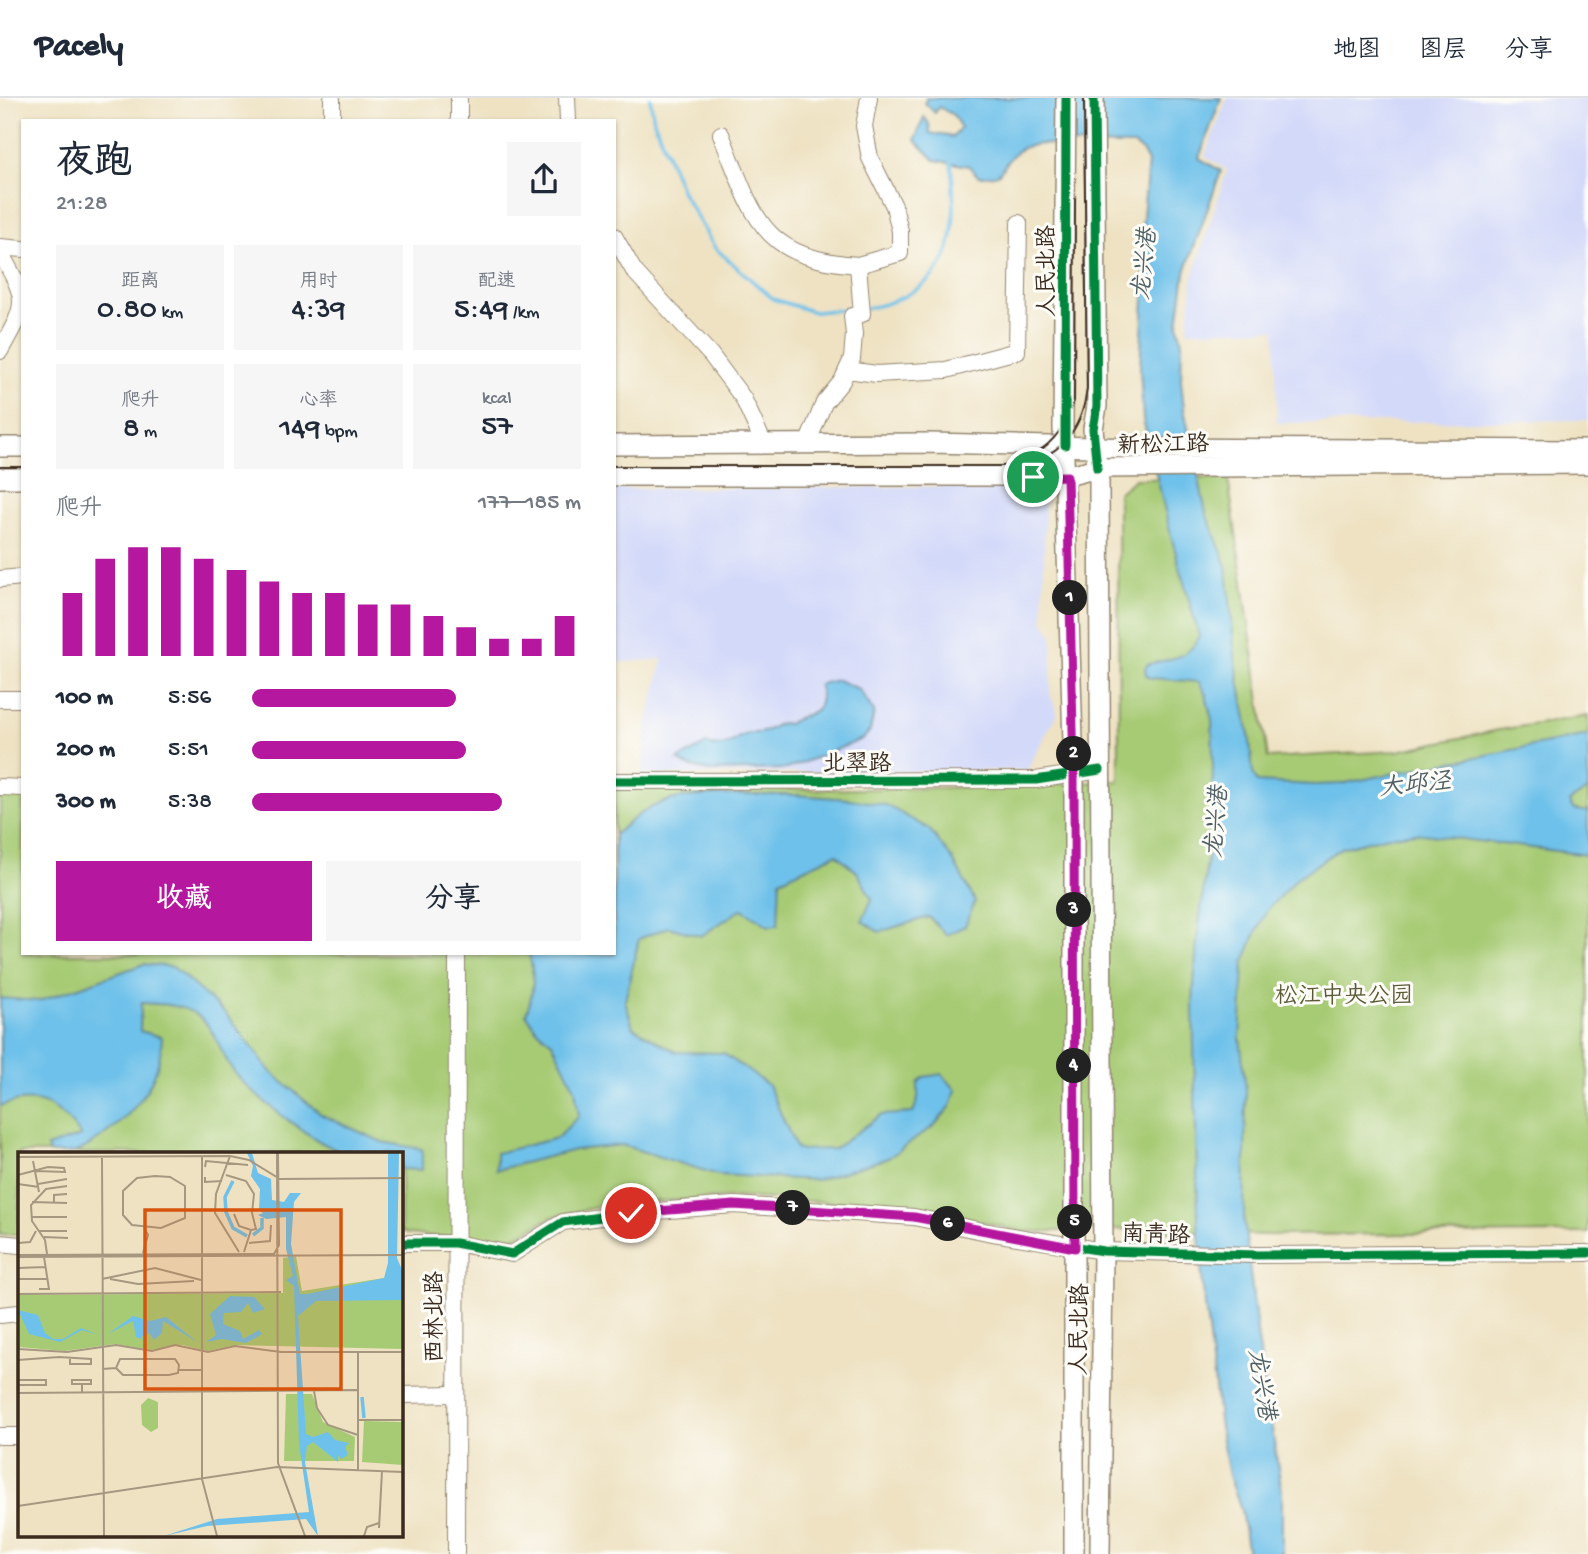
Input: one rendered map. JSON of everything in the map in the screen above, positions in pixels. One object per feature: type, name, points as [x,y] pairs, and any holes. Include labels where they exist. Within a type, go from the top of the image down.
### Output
[{"type":"main road","name":"人民北路","points":[[1066,98],[1065,445],[1074,772],[1074,1554]]},
{"type":"main road","name":"人民北路","points":[[1094,98],[1097,406],[1093,429],[1097,468],[1104,1251],[1100,1554]]},
{"type":"main road","name":"新松江路","points":[[616,445],[1065,445],[1095,447],[1149,458]]},
{"type":"main road","points":[[0,447],[21,447]]},
{"type":"main road","name":"新松江路","points":[[1199,458],[1588,450]]},
{"type":"main road","name":"新松江路","points":[[616,477],[1067,476],[1149,458],[1588,464]]},
{"type":"main road","points":[[0,478],[21,478]]},
{"type":"street","points":[[332,98],[332,119]]},
{"type":"street","points":[[459,98],[459,119]]},
{"type":"street","points":[[567,98],[568,119]]},
{"type":"street","points":[[721,134],[747,200],[763,228],[799,255],[826,263],[858,265],[900,253],[900,231],[894,206],[870,158],[864,126],[869,98]]},
{"type":"street","points":[[847,370],[877,374],[946,370],[1017,351],[1019,223]]},
{"type":"street","points":[[616,240],[634,271],[711,355],[743,398],[764,444]]},
{"type":"street","points":[[21,249],[0,249],[18,285],[21,302]]},
{"type":"street","points":[[807,444],[824,403],[842,381],[852,359],[852,316],[862,309],[858,265]]},
{"type":"street","points":[[0,351],[21,309]]},
{"type":"street","points":[[0,579],[21,577]]},
{"type":"street","points":[[0,699],[21,699]]},
{"type":"street","name":"北翠路","points":[[616,781],[1036,780],[1100,770]]},
{"type":"street","points":[[0,787],[21,788]]},
{"type":"street","name":"西林北路","points":[[456,1554],[457,955]]},
{"type":"street","name":"南青路","points":[[402,1242],[455,1243],[512,1254],[563,1222],[631,1213],[734,1205],[914,1217],[1075,1248],[1104,1251],[1258,1255],[1588,1253]]},
{"type":"street","points":[[0,1243],[18,1245]]},
{"type":"street","points":[[0,1315],[18,1313]]},
{"type":"street","points":[[402,1395],[456,1394]]},
{"type":"street","points":[[0,1436],[18,1436]]},
{"type":"shaded area","points":[[1227,98],[1588,98],[1588,420],[1277,423],[1275,329],[1187,331],[1193,275],[1227,170],[1205,156]]},
{"type":"shaded area","points":[[1030,486],[1045,501],[1043,620],[1053,636],[1050,694],[1057,713],[1027,770],[642,775],[646,728],[663,659],[616,663],[616,489]]},
{"type":"green space","name":"松江中央公园","points":[[1228,478],[1268,758],[1397,751],[1499,730],[1588,716],[1588,1233],[1262,1235],[1134,1229],[1024,1232],[928,1208],[739,1197],[611,1204],[552,1217],[504,1243],[402,1231],[402,1152],[18,1152],[18,1235],[0,1234],[0,793],[21,795],[21,955],[616,955],[616,786],[866,789],[1119,781],[1118,493],[1135,479]]},
{"type":"water","points":[[926,98],[1221,98],[1199,158],[1221,171],[1185,272],[1178,324],[1182,343],[1181,380],[1184,409],[1206,513],[1227,566],[1235,657],[1253,774],[1257,782],[1340,784],[1588,735],[1588,790],[1569,802],[1573,809],[1588,812],[1588,855],[1415,833],[1384,837],[1341,848],[1297,878],[1267,910],[1244,963],[1240,1038],[1246,1089],[1244,1220],[1258,1340],[1282,1493],[1282,1554],[1248,1554],[1241,1509],[1229,1475],[1221,1435],[1203,1289],[1198,1221],[1193,1002],[1197,940],[1212,822],[1212,720],[1206,695],[1199,682],[1151,678],[1146,675],[1145,668],[1148,664],[1185,653],[1199,636],[1171,536],[1143,419],[1140,367],[1145,282],[1141,239],[1148,162],[1142,151],[1134,145],[1043,144],[1018,151],[996,174],[978,176],[969,166],[935,160],[915,140],[924,117],[929,124],[930,133],[953,137],[961,128],[953,115],[939,107],[935,113],[925,103]]},
{"type":"water","points":[[837,680],[859,689],[874,712],[870,731],[863,739],[787,769],[710,771],[688,766],[678,760],[706,744],[726,745],[741,736],[788,724],[812,712],[820,703],[819,684]]},
{"type":"water","points":[[710,795],[796,795],[886,805],[929,829],[953,860],[975,901],[965,926],[946,935],[929,917],[879,932],[862,921],[872,899],[857,872],[836,854],[780,880],[778,925],[769,926],[742,909],[701,936],[668,927],[639,939],[625,1001],[633,1027],[676,1052],[723,1053],[768,1085],[797,1150],[834,1149],[881,1115],[913,1113],[918,1098],[918,1083],[924,1077],[942,1074],[956,1090],[951,1106],[934,1126],[888,1158],[817,1180],[718,1175],[622,1145],[575,1150],[496,1170],[496,1153],[557,1138],[579,1116],[575,1089],[552,1042],[536,1029],[526,1014],[533,984],[529,955],[616,955],[616,833],[631,820],[664,802]]},
{"type":"water","points":[[144,964],[173,967],[226,1014],[271,1072],[322,1115],[382,1142],[422,1149],[422,1170],[402,1169],[402,1152],[344,1152],[303,1131],[253,1092],[241,1079],[228,1063],[203,1020],[191,1011],[163,1004],[141,1003],[140,1031],[162,1037],[157,1067],[137,1105],[116,1126],[80,1151],[49,1152],[47,1147],[81,1136],[64,1116],[56,1109],[37,1101],[26,1100],[0,1106],[0,998],[39,1001]]},
{"type":"waterway","points":[[650,98],[654,121],[682,192],[715,248],[773,299],[814,312],[852,309]]},
{"type":"waterway","points":[[866,308],[892,302],[916,289],[937,271],[944,260],[953,226],[951,161]]},
{"type":"tram line","points":[[616,466],[1013,466],[1043,457],[1055,450],[1073,431],[1080,418],[1087,388],[1084,98]]},
{"type":"tram line","points":[[1037,452],[1060,430],[1074,401],[1075,199]]},
{"type":"tram line","points":[[0,467],[21,467]]},
{"type":"cycle path","points":[[1065,445],[1066,98]]},
{"type":"cycle path","points":[[1094,98],[1097,406],[1093,429],[1097,468]]},
{"type":"cycle path","points":[[616,781],[1036,780],[1100,770]]},
{"type":"cycle path","points":[[402,1243],[455,1243],[512,1254],[563,1222],[631,1213],[734,1205],[914,1217],[1103,1251],[1258,1255],[1588,1253]]},
{"type":"route","points":[[631,1213],[734,1205],[914,1217],[1075,1248],[1074,772],[1067,476],[1033,477]]},
{"type":"water label","name":"龙兴港","points":[[1143,264]]},
{"type":"water label","name":"大邱泾","points":[[1415,783]]},
{"type":"water label","name":"龙兴港","points":[[1215,822]]},
{"type":"water label","name":"龙兴港","points":[[1263,1384]]}]
